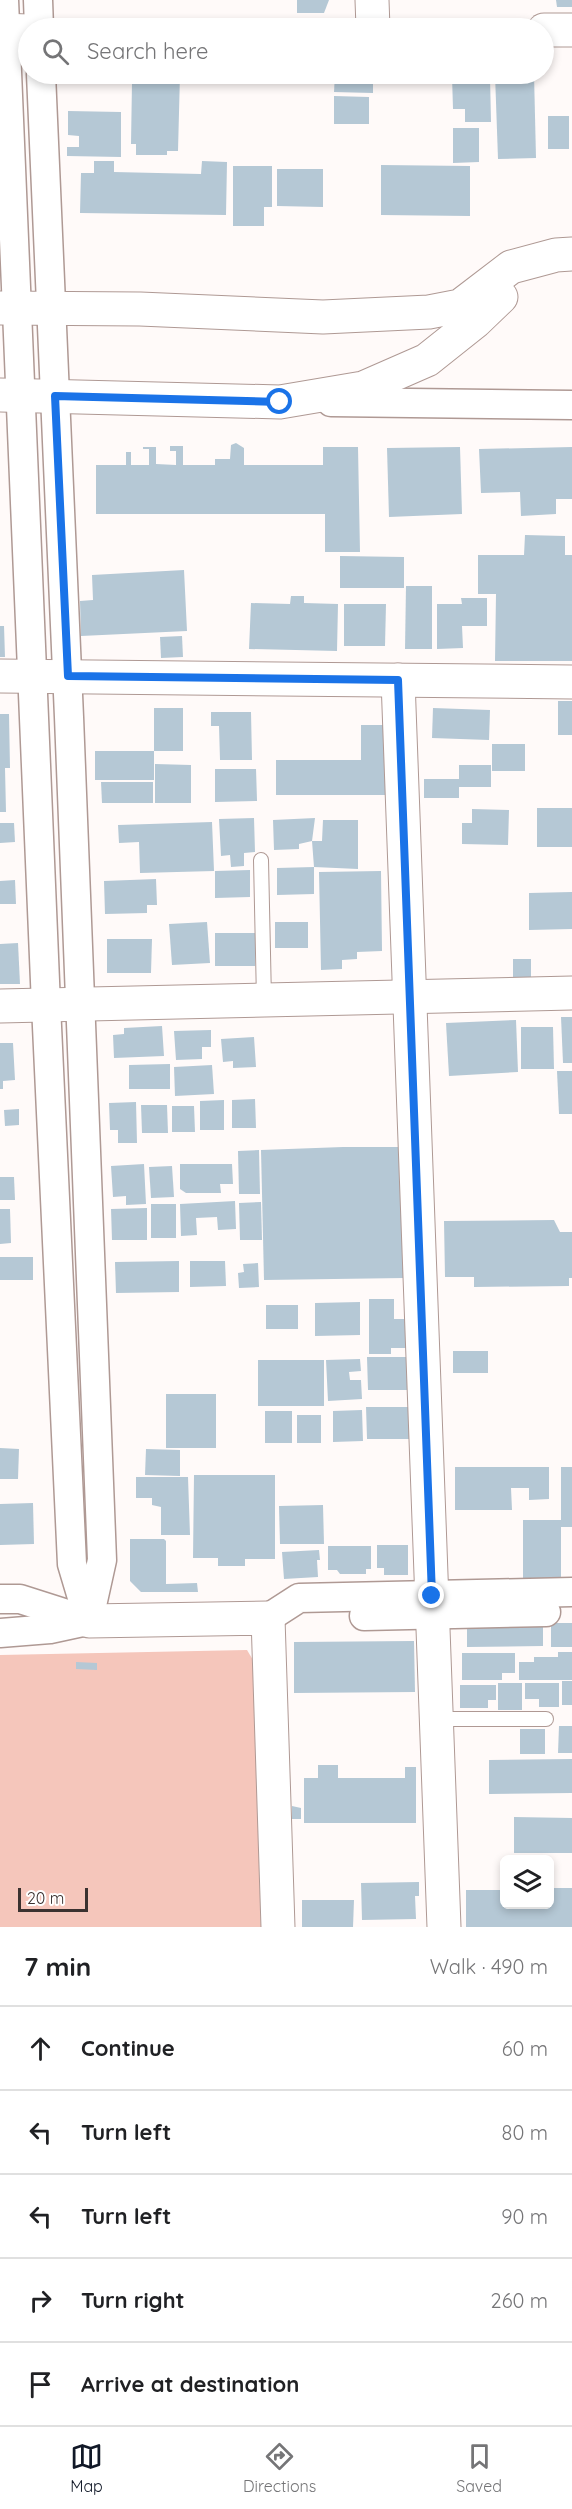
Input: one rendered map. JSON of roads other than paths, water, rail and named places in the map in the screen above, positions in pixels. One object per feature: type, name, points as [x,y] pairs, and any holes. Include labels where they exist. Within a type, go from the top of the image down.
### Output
[{"type":"street","points":[[38,0],[39,18]]},
{"type":"street","points":[[372,0],[373,18]]},
{"type":"street","points":[[9,23],[11,395],[33,676],[72,1564],[89,1621]]},
{"type":"street","points":[[554,30],[572,30]]},
{"type":"street","points":[[41,84],[68,676],[102,1560],[89,1621]]},
{"type":"street","points":[[9,308],[140,309],[323,317],[429,312],[460,306],[510,267],[539,259],[572,254]]},
{"type":"street","points":[[280,402],[363,387],[427,360],[476,321],[539,259]]},
{"type":"street","points":[[11,395],[280,402],[572,405]]},
{"type":"street","points":[[0,676],[572,682]]},
{"type":"street","points":[[398,680],[444,1927]]},
{"type":"street","points":[[0,1006],[572,993]]},
{"type":"street","points":[[0,1633],[50,1629],[89,1621],[268,1618],[432,1606],[572,1592]]},
{"type":"street","points":[[0,1599],[20,1599],[89,1621]]},
{"type":"street","points":[[432,1606],[572,1612]]},
{"type":"street","points":[[268,1618],[278,1927]]},
{"type":"lane","points":[[261,861],[264,1000]]},
{"type":"lane","points":[[436,1719],[546,1719]]}]
